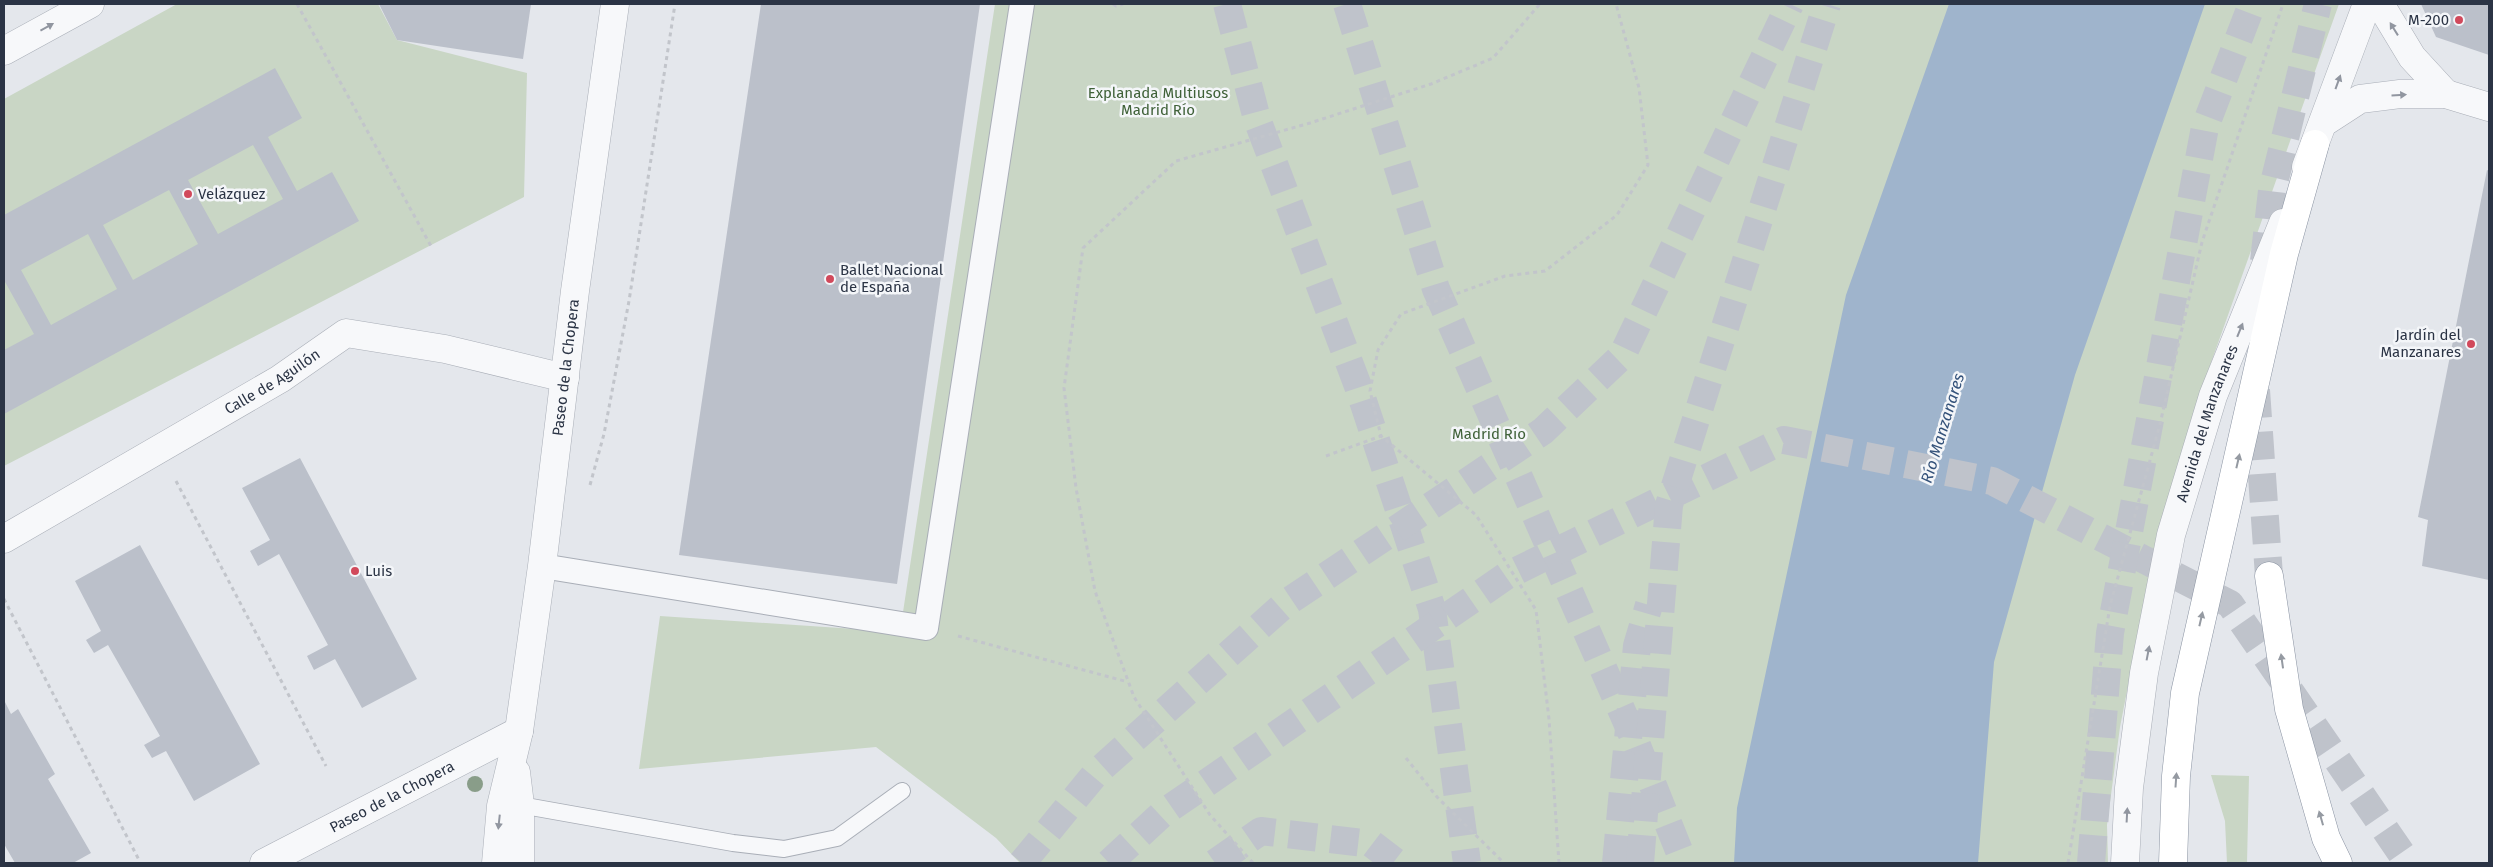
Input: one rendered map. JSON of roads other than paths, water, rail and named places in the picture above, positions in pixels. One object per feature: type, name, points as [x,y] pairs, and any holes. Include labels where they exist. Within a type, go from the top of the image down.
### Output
[{"type":"highway","points":[[2173,863],[2176,776],[2185,693],[2284,254],[2319,134]]},
{"type":"highway","points":[[2269,576],[2289,709],[2326,838],[2338,863]]},
{"type":"street","points":[[4,51],[90,4]]},
{"type":"street","name":"Paseo de la Chopera","points":[[496,863],[501,806],[519,731],[542,566],[564,378],[615,4]]},
{"type":"street","points":[[542,566],[926,628],[1022,4]]},
{"type":"street","name":"Avenida del Manzanares","points":[[2125,863],[2129,788],[2144,673],[2172,534],[2213,396],[2319,134],[2367,4]]},
{"type":"street","points":[[2380,4],[2412,57],[2446,94]]},
{"type":"street","points":[[2319,134],[2360,99],[2400,94],[2446,94],[2489,107]]},
{"type":"street","name":"Calle de Aguilón","points":[[4,539],[280,379],[346,333],[445,350],[564,378]]},
{"type":"street","name":"Paseo de la Chopera","points":[[264,863],[519,731]]},
{"type":"street","name":"Paseo de la Chopera","points":[[514,758],[520,805],[520,863]]},
{"type":"lane","points":[[520,805],[733,843],[784,849],[837,838],[902,791]]},
{"type":"water","name":"Río Manzanares","points":[[1949,4],[2205,4],[2075,375],[1994,662],[1978,863],[1734,863],[1737,808],[1846,295]]},
{"type":"tunnel","points":[[1227,4],[1257,119],[1358,386],[1432,609],[1467,863]]},
{"type":"tunnel","points":[[1347,4],[1436,289],[1636,743],[1684,863]]},
{"type":"tunnel","points":[[1022,863],[1096,773],[1286,603],[1543,431],[1622,356],[1790,4]]},
{"type":"tunnel","points":[[1640,863],[1669,505],[1827,4]]},
{"type":"tunnel","points":[[2091,863],[2110,633],[2205,127],[2252,4]]},
{"type":"tunnel","points":[[2264,261],[2272,191],[2318,4]]},
{"type":"tunnel","points":[[2256,390],[2269,576]]},
{"type":"tunnel","points":[[1109,863],[1163,813],[1506,576],[1784,440],[1992,481],[2230,604],[2408,863]]},
{"type":"tunnel","points":[[1616,863],[1637,646],[1649,605]]},
{"type":"tunnel","points":[[1215,863],[1261,831],[1372,844],[1397,863]]},
{"type":"place","name":"M-200","points":[[2459,20]]},
{"type":"place","name":"Velázquez","points":[[188,194]]},
{"type":"place","name":"Ballet Nacional de España","points":[[830,279]]},
{"type":"place","name":"Jardín del Manzanares","points":[[2471,344]]},
{"type":"place","name":"Luis","points":[[355,571]]},
{"type":"park label","name":"Explanada Multiusos Madrid Río","points":[[1158,102]]},
{"type":"park label","name":"Madrid Río","points":[[1489,434]]}]
